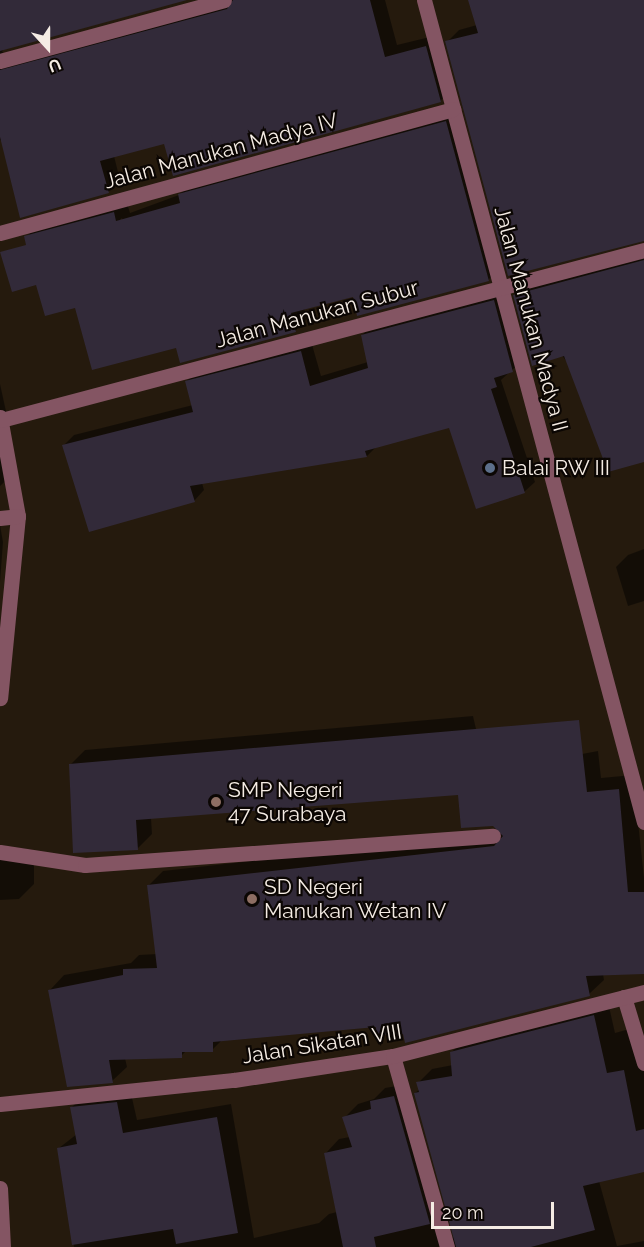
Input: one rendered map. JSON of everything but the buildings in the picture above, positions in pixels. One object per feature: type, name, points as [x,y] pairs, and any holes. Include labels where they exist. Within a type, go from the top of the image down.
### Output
[{"type":"street","points":[[0,61],[224,0]]},
{"type":"street","name":"Jalan Manukan Madya II","points":[[424,0],[644,822]]},
{"type":"street","name":"Jalan Manukan Madya IV","points":[[0,233],[453,109]]},
{"type":"street","name":"Jalan Manukan Subur","points":[[0,418],[644,249]]},
{"type":"street","points":[[0,418],[18,516],[0,698]]},
{"type":"street","points":[[0,518],[18,516]]},
{"type":"street","points":[[0,852],[85,865],[493,836]]},
{"type":"street","name":"Jalan Sikatan VIII","points":[[0,1104],[234,1080],[393,1056],[644,992]]},
{"type":"street","points":[[624,997],[644,1063]]},
{"type":"street","points":[[393,1056],[447,1247]]},
{"type":"street","points":[[0,1188],[3,1247]]},
{"type":"place","name":"Balai RW III","points":[[490,468]]},
{"type":"place","name":"SMP Negeri 47 Surabaya","points":[[216,802]]},
{"type":"place","name":"SD Negeri Manukan Wetan IV","points":[[252,899]]}]
